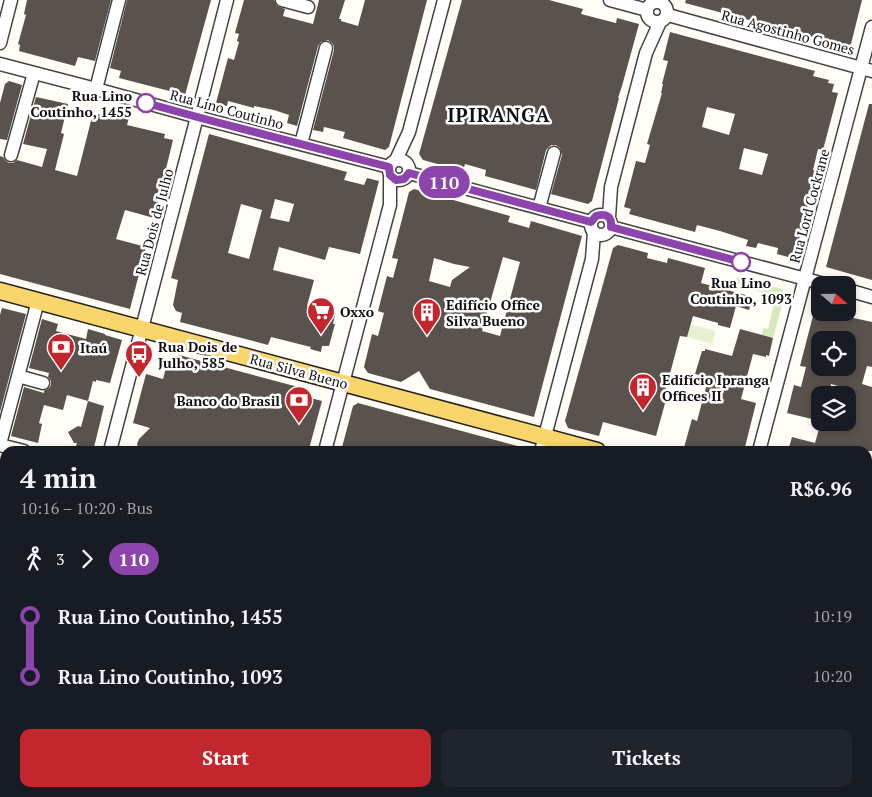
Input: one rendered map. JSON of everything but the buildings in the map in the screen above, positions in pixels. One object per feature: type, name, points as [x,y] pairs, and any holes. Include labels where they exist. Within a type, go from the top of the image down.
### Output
[{"type":"main road","name":"Rua Silva Bueno","points":[[0,291],[342,383],[543,444],[558,446]]},
{"type":"street","points":[[0,43],[11,0]]},
{"type":"street","points":[[96,88],[119,0]]},
{"type":"street","name":"Rua Dois de Julho","points":[[111,446],[227,0]]},
{"type":"street","points":[[282,0],[308,7]]},
{"type":"street","points":[[326,446],[444,0]]},
{"type":"street","name":"Rua Agostinho Gomes","points":[[610,0],[657,9],[866,69]]},
{"type":"street","points":[[543,444],[657,9]]},
{"type":"street","name":"Rua Lord Cockrane","points":[[760,446],[805,279],[866,69],[872,26]]},
{"type":"street","points":[[300,144],[326,48]]},
{"type":"street","name":"Rua Lino Coutinho","points":[[0,64],[96,88],[197,117],[399,169],[811,281]]},
{"type":"street","points":[[11,155],[34,72]]},
{"type":"street","points":[[539,208],[554,153]]},
{"type":"street","points":[[856,292],[872,297]]},
{"type":"street","points":[[0,444],[38,301]]},
{"type":"street","points":[[18,376],[43,383]]},
{"type":"green space","points":[[737,277],[782,289],[785,294],[773,338],[762,335],[763,328],[768,329],[776,296],[757,291],[757,288],[735,283]]},
{"type":"green space","points":[[690,324],[716,331],[712,344],[687,337]]},
{"type":"bus line","name":"110","points":[[146,103],[389,167],[390,175],[396,180],[404,179],[409,173],[591,222],[593,218],[603,214],[609,217],[612,222],[611,227],[741,262]]},
{"type":"place","name":"Rua Lino Coutinho, 1455","points":[[146,103]]},
{"type":"place","name":"Rua Lino Coutinho, 1093","points":[[741,262]]},
{"type":"place","name":"Oxxo","points":[[321,335]]},
{"type":"place","name":"Edifício Office Silva Bueno","points":[[427,336]]},
{"type":"place","name":"Itaú","points":[[61,371]]},
{"type":"place","name":"Rua Dois de Julho, 585","points":[[139,378]]},
{"type":"place","name":"Edifício Ipranga Offices II","points":[[643,411]]},
{"type":"place","name":"Banco do Brasil","points":[[299,424]]},
{"type":"district","name":"IPIRANGA","points":[[499,114]]}]
